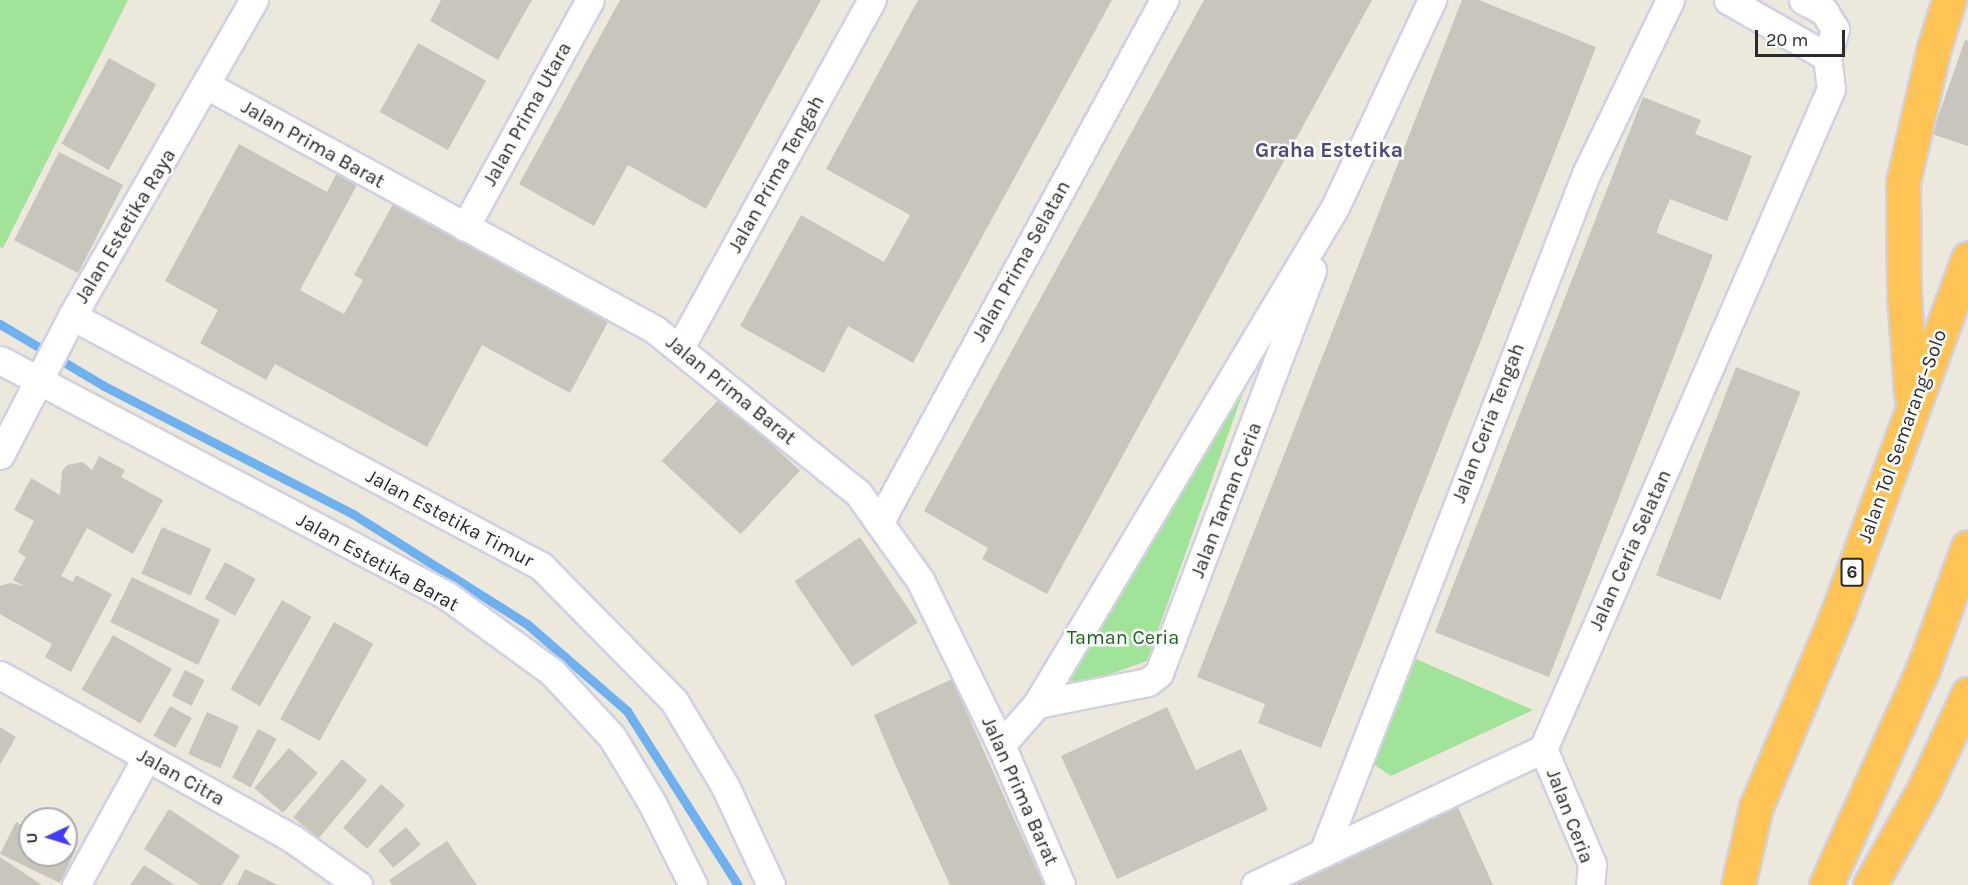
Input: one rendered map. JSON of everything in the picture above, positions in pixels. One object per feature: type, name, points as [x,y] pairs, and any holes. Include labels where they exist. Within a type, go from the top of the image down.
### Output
[{"type":"highway","points":[[1912,405],[1904,292],[1904,182],[1934,48],[1949,0]]},
{"type":"highway","name":"Jalan Tol Semarang–Solo","points":[[1738,885],[1756,807],[1838,612],[1912,405],[1968,258]]},
{"type":"highway","points":[[1826,885],[1923,669],[1968,547]]},
{"type":"highway","points":[[1870,885],[1924,789],[1968,694]]},
{"type":"street","name":"Jalan Estetika Raya","points":[[0,455],[69,322],[208,86],[254,0]]},
{"type":"street","name":"Jalan Prima Utara","points":[[465,227],[590,0]]},
{"type":"street","name":"Jalan Prima Tengah","points":[[679,349],[872,0]]},
{"type":"street","name":"Jalan Prima Selatan","points":[[879,523],[1164,0]]},
{"type":"street","name":"Jalan Taman Ceria","points":[[1037,704],[1148,682],[1159,673],[1335,207],[1432,0]]},
{"type":"street","name":"Jalan Ceria Tengah","points":[[1323,853],[1586,174],[1670,0]]},
{"type":"street","points":[[1728,0],[1827,57],[1835,29],[1819,4]]},
{"type":"street","name":"Jalan Ceria Selatan","points":[[1543,749],[1831,89],[1827,57]]},
{"type":"street","name":"Jalan Prima Barat","points":[[208,86],[654,328],[858,493],[920,580],[1001,745],[1061,885]]},
{"type":"street","name":"Jalan Taman Ceria","points":[[1001,745],[1037,704],[1335,207]]},
{"type":"street","name":"Jalan Estetika Timur","points":[[69,322],[541,566],[674,701],[725,786],[771,885]]},
{"type":"street","name":"Jalan Estetika Barat","points":[[0,360],[43,372],[446,596],[552,672],[612,737],[652,803],[693,885]]},
{"type":"street","name":"Jalan Citra","points":[[0,675],[293,839],[349,882]]},
{"type":"street","points":[[1255,885],[1543,749]]},
{"type":"street","name":"Jalan Ceria","points":[[1543,749],[1592,864],[1590,885]]},
{"type":"street","points":[[76,885],[146,758]]},
{"type":"green space","points":[[0,0],[128,0],[3,248],[0,247]]},
{"type":"green space","name":"Taman Ceria","points":[[1268,323],[1147,661],[1074,687],[1068,674]]},
{"type":"green space","points":[[1416,659],[1533,710],[1391,776],[1373,764]]},
{"type":"building","points":[[441,0],[532,0],[498,60],[430,21]]},
{"type":"building","points":[[620,0],[821,0],[706,209],[628,165],[594,226],[519,184]]},
{"type":"building","points":[[918,0],[1112,0],[913,363],[848,326],[824,373],[740,326],[801,215],[884,262],[910,215],[826,169]]},
{"type":"building","points":[[1204,0],[1372,0],[1047,594],[982,559],[988,548],[924,511]]},
{"type":"building","points":[[1462,0],[1479,0],[1596,47],[1321,748],[1258,723],[1265,704],[1197,677]]},
{"type":"building","points":[[1965,40],[1968,41],[1968,146],[1932,134]]},
{"type":"building","points":[[418,43],[486,81],[448,150],[380,112]]},
{"type":"building","points":[[109,58],[156,84],[109,170],[61,144]]},
{"type":"building","points":[[1643,97],[1701,120],[1695,134],[1752,156],[1727,221],[1670,199],[1659,225],[1657,233],[1713,255],[1549,677],[1435,632]]},
{"type":"building","points":[[239,144],[327,192],[337,173],[357,185],[300,290],[344,314],[363,280],[354,275],[393,204],[608,322],[570,393],[482,345],[427,447],[275,364],[266,380],[200,343],[218,310],[165,281]]},
{"type":"building","points":[[59,152],[123,185],[78,273],[14,240]]},
{"type":"building","points":[[1736,367],[1800,392],[1721,600],[1656,575]]},
{"type":"building","points":[[721,397],[800,471],[741,534],[662,461]]},
{"type":"building","points":[[99,456],[125,470],[121,477],[163,500],[133,554],[87,528],[61,576],[73,582],[76,575],[112,594],[71,672],[45,657],[52,644],[0,614],[0,586],[10,583],[24,586],[13,580],[26,557],[18,552],[34,521],[14,510],[31,478],[60,495],[62,471],[67,465],[83,462],[92,470]]},
{"type":"building","points":[[162,527],[211,549],[191,596],[141,574]]},
{"type":"building","points":[[860,537],[918,622],[852,667],[795,581]]},
{"type":"building","points":[[225,562],[256,579],[235,616],[205,599]]},
{"type":"building","points":[[132,577],[220,620],[198,665],[110,622]]},
{"type":"building","points":[[282,600],[311,617],[260,706],[230,689]]},
{"type":"building","points":[[334,622],[373,644],[320,741],[280,719]]},
{"type":"building","points":[[113,635],[172,669],[140,724],[82,690]]},
{"type":"building","points":[[185,670],[205,680],[191,706],[172,696]]},
{"type":"building","points":[[952,679],[1044,885],[950,885],[894,762],[874,715]]},
{"type":"building","points":[[170,706],[192,718],[175,748],[154,736]]},
{"type":"building","points":[[1167,707],[1196,770],[1241,749],[1268,810],[1117,879],[1061,756]]},
{"type":"building","points":[[207,712],[239,726],[220,768],[188,754]]},
{"type":"building","points":[[0,727],[16,737],[0,765]]},
{"type":"building","points":[[258,729],[277,739],[251,787],[232,778]]},
{"type":"building","points":[[289,748],[318,773],[283,813],[254,788]]},
{"type":"building","points":[[342,759],[367,780],[318,838],[293,817]]},
{"type":"building","points":[[381,784],[405,805],[367,849],[343,828]]},
{"type":"building","points":[[1457,805],[1493,885],[1283,885],[1415,825]]},
{"type":"building","points":[[169,809],[240,856],[222,885],[200,885],[144,849]]},
{"type":"building","points":[[16,822],[18,823],[18,863],[0,854]]},
{"type":"building","points":[[406,827],[421,845],[393,868],[378,850]]},
{"type":"building","points":[[447,841],[477,885],[392,885],[389,880]]},
{"type":"building","points":[[0,857],[42,885],[0,885]]},
{"type":"building","points":[[144,865],[175,885],[130,885]]},
{"type":"building","points":[[27,867],[68,867],[60,883]]},
{"type":"building","points":[[245,869],[278,885],[237,885]]},
{"type":"waterway","points":[[0,324],[104,386],[353,514],[527,624],[627,711],[738,885]]},
{"type":"district","name":"Graha Estetika","points":[[1329,150]]}]
